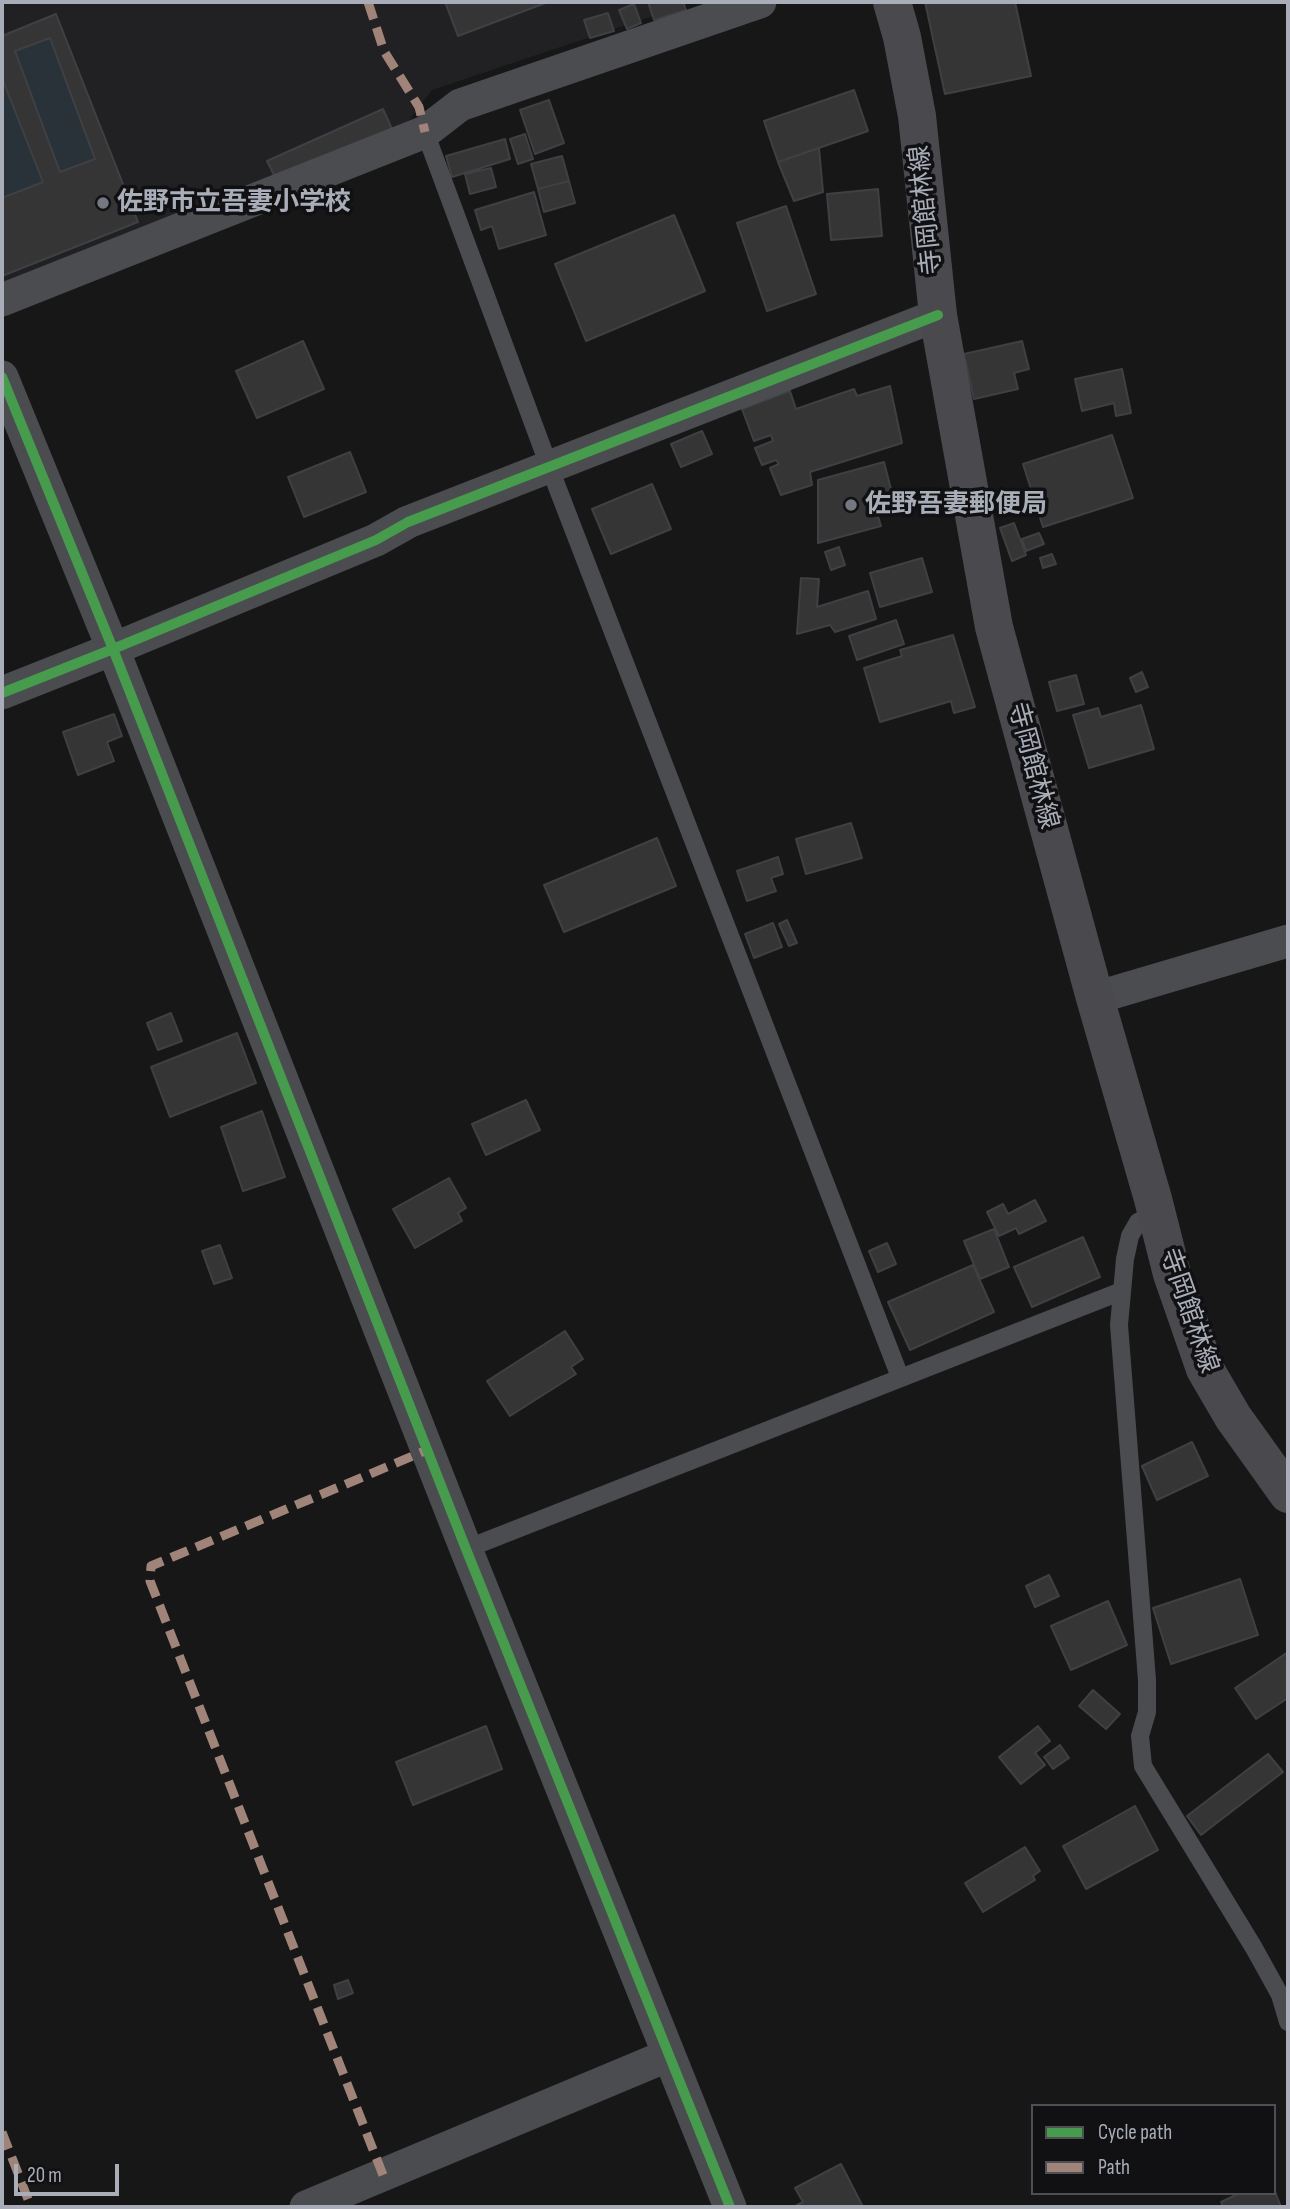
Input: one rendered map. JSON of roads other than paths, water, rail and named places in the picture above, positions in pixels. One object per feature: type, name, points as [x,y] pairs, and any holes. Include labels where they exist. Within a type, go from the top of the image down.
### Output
[{"type":"main road","name":"寺岡館林線","points":[[892,2],[902,37],[917,116],[938,314],[995,627],[1172,1274],[1205,1368],[1233,1417],[1288,1494]]},
{"type":"street","points":[[2,300],[425,132],[460,105],[760,2]]},
{"type":"street","points":[[2,693],[376,540],[408,522],[938,314]]},
{"type":"street","points":[[2,377],[113,649],[466,1549],[730,2207]]},
{"type":"street","points":[[1095,998],[1288,941]]},
{"type":"street","points":[[306,2207],[669,2055]]},
{"type":"lane","points":[[425,132],[549,466],[900,1377]]},
{"type":"lane","points":[[1157,1212],[1138,1222],[1130,1236],[1119,1325],[1147,1679],[1147,1712],[1140,1736],[1143,1766],[1254,1948],[1280,1995],[1288,2022]]},
{"type":"lane","points":[[466,1549],[1122,1291]]},
{"type":"place","name":"佐野市立吾妻小学校","points":[[103,203]]},
{"type":"place","name":"佐野吾妻郵便局","points":[[851,505]]}]
